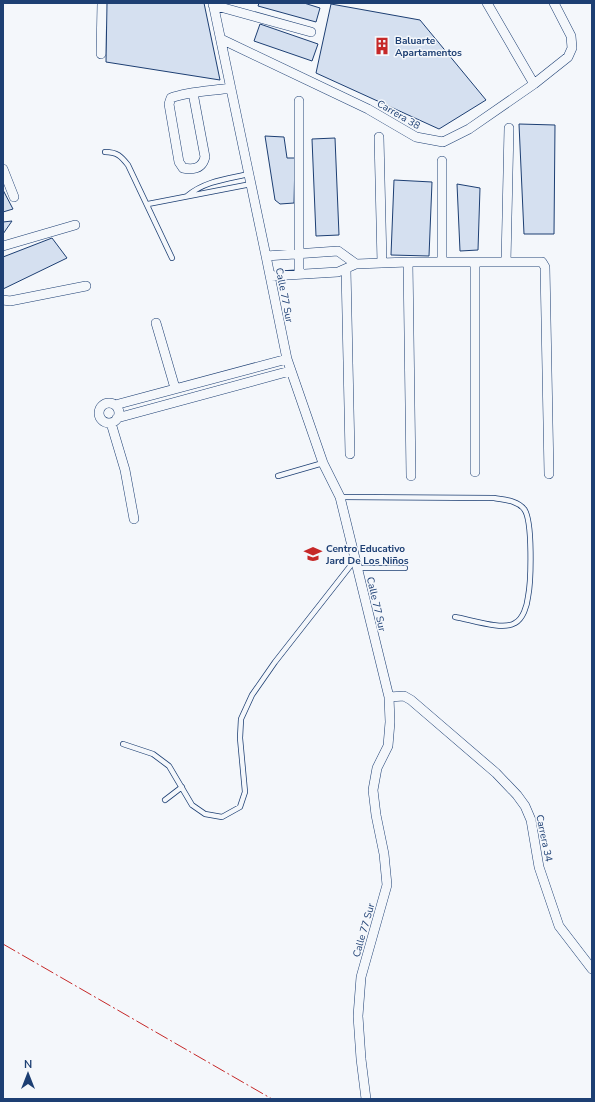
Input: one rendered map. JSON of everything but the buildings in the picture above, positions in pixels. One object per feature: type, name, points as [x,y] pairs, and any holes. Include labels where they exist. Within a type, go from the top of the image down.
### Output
[{"type":"street","points":[[101,54],[102,3]]},
{"type":"street","points":[[487,3],[534,84]]},
{"type":"street","name":"Carrera 38","points":[[221,39],[368,109],[416,138],[443,142],[469,129],[534,84],[568,57],[572,48],[571,36],[554,3]]},
{"type":"street","points":[[213,4],[311,32]]},
{"type":"street","name":"Calle 77 Sur","points":[[213,4],[290,372],[323,463],[340,497],[388,697],[390,722],[388,746],[377,768],[373,790],[376,815],[384,854],[387,885],[361,977],[358,1016],[366,1099]]},
{"type":"street","points":[[193,93],[205,157],[203,164],[190,169],[182,168],[179,162],[169,104],[171,98],[193,93],[231,88]]},
{"type":"street","points":[[300,101],[300,274]]},
{"type":"street","points":[[506,262],[509,128]]},
{"type":"street","points":[[379,137],[382,263]]},
{"type":"street","points":[[442,161],[442,262]]},
{"type":"street","points":[[3,169],[14,197]]},
{"type":"street","points":[[3,246],[75,225]]},
{"type":"street","points":[[266,256],[338,251],[356,264]]},
{"type":"street","points":[[271,276],[338,272],[356,264],[408,262],[542,262],[545,266],[549,474]]},
{"type":"street","points":[[408,262],[411,476]]},
{"type":"street","points":[[475,263],[475,472]]},
{"type":"street","points":[[346,269],[350,454]]},
{"type":"street","points":[[3,300],[10,301],[86,286]]},
{"type":"street","points":[[156,323],[175,388]]},
{"type":"street","points":[[116,405],[287,359]]},
{"type":"street","points":[[114,420],[119,414],[118,409],[116,405],[111,402],[105,402],[98,410],[98,415],[101,420],[106,423],[290,372]]},
{"type":"street","points":[[114,420],[134,518]]},
{"type":"street","name":"Carrera 34","points":[[388,697],[404,696],[411,700],[496,772],[517,795],[525,806],[531,820],[540,867],[560,926],[592,969]]},
{"type":"lane","points":[[105,152],[114,152],[121,156],[128,164],[172,258]]},
{"type":"lane","points":[[186,197],[202,185],[249,174]]},
{"type":"lane","points":[[148,204],[251,184]]},
{"type":"lane","points":[[278,476],[323,463]]},
{"type":"lane","points":[[340,497],[494,498],[511,500],[524,510],[529,522],[531,542],[528,598],[522,617],[514,624],[502,626],[455,616]]},
{"type":"lane","points":[[123,744],[154,754],[169,766],[192,805],[204,814],[222,817],[240,808],[245,792],[240,738],[241,719],[252,695],[274,662],[356,564],[405,568]]},
{"type":"lane","points":[[165,800],[182,787]]},
{"type":"power","points":[[3,944],[272,1099]]},
{"type":"place","name":"Baluarte Apartamentos","points":[[382,46]]},
{"type":"place","name":"Centro Educativo Jard De Los Niños","points":[[313,554]]}]
